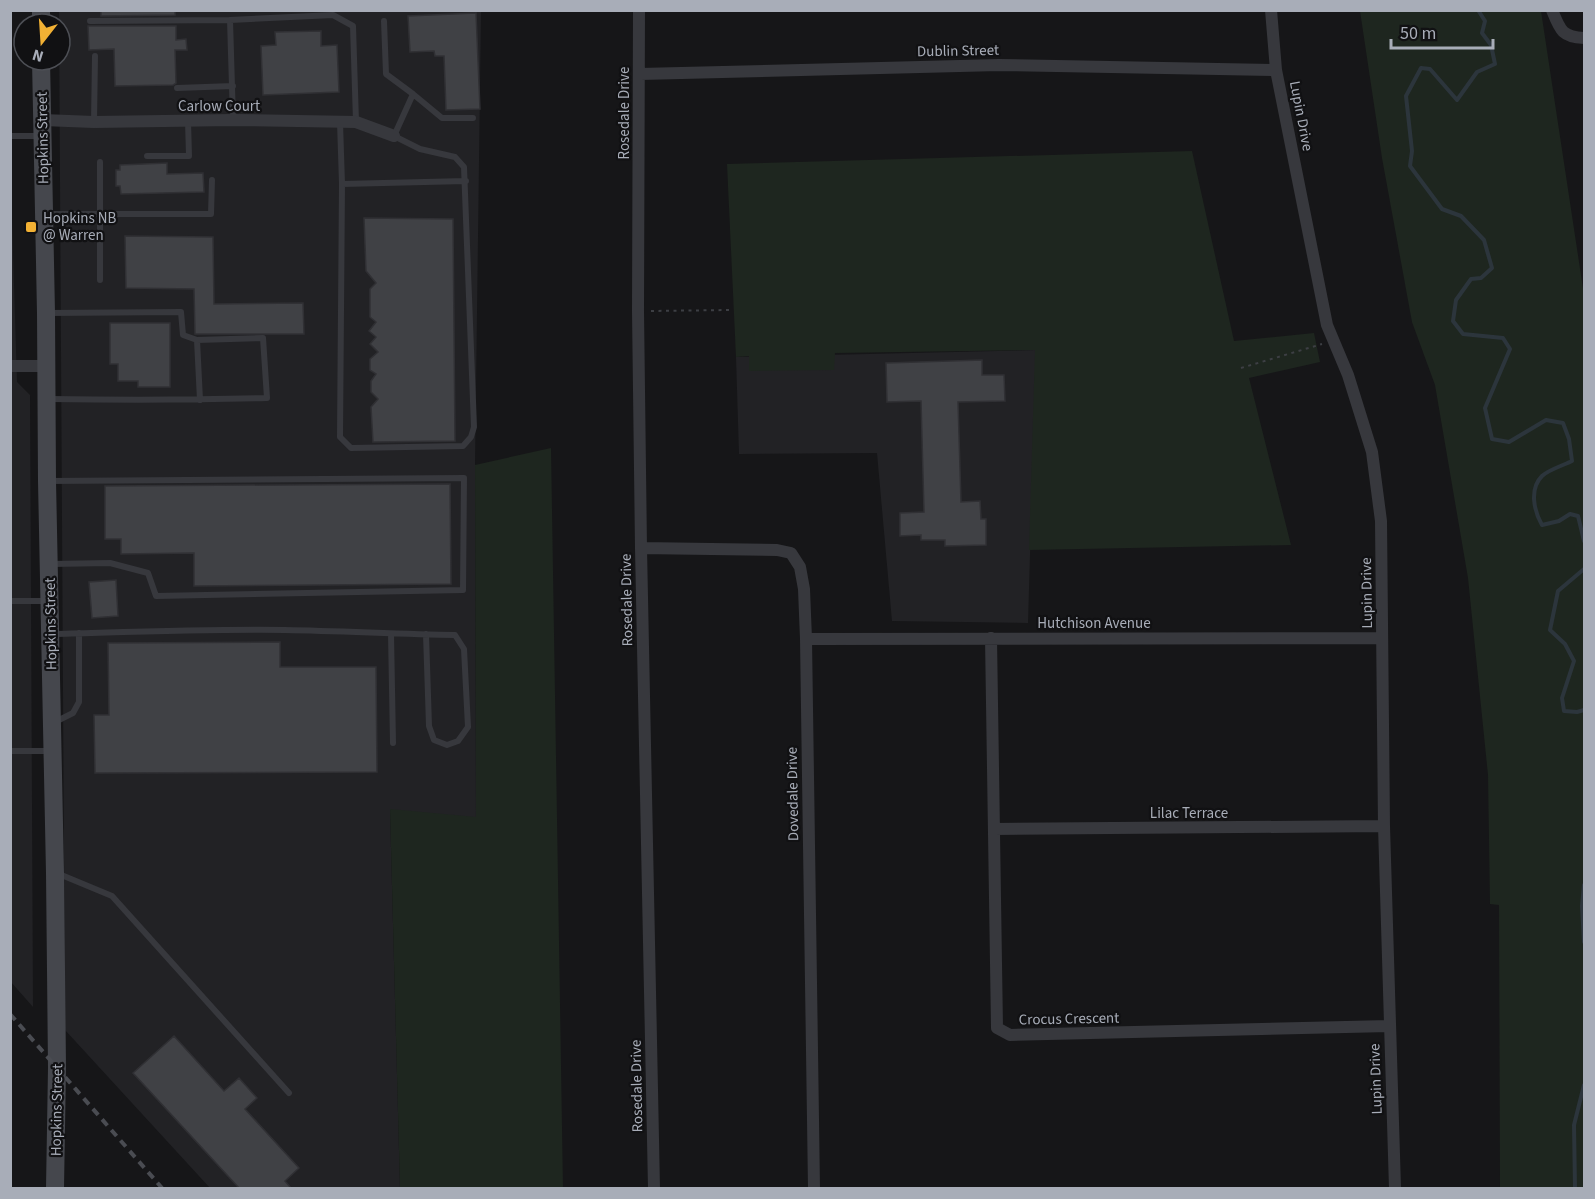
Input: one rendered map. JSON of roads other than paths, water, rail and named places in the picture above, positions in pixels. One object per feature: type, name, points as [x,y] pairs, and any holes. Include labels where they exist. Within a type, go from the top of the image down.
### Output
[{"type":"main road","name":"Hopkins Street","points":[[41,72],[55,873],[57,1068],[55,1188]]},
{"type":"street","name":"Rosedale Drive","points":[[639,10],[638,311],[641,548],[654,1188]]},
{"type":"street","name":"Lupin Drive","points":[[1272,10],[1276,70],[1327,325],[1348,375],[1372,452],[1381,521],[1384,826],[1395,1188]]},
{"type":"street","points":[[1552,10],[1560,30],[1571,37],[1584,38]]},
{"type":"street","name":"Dublin Street","points":[[640,74],[999,65],[1276,70]]},
{"type":"street","name":"Carlow Court","points":[[43,128],[94,122],[233,120],[356,122],[394,136]]},
{"type":"street","points":[[10,366],[46,366]]},
{"type":"street","name":"Dovedale Drive","points":[[641,548],[777,550],[791,553],[800,567],[804,589],[806,639],[814,1188]]},
{"type":"street","name":"Crocus Crescent","points":[[991,638],[997,1028],[1010,1035],[1389,1026]]},
{"type":"street","name":"Hutchison Avenue","points":[[806,639],[1382,638]]},
{"type":"street","name":"Lilac Terrace","points":[[994,829],[1384,826]]},
{"type":"lane","points":[[90,21],[230,20],[333,15],[353,26],[356,122]]},
{"type":"lane","points":[[230,20],[233,120]]},
{"type":"lane","points":[[384,21],[386,74],[442,118],[473,118]]},
{"type":"lane","points":[[94,122],[95,56]]},
{"type":"lane","points":[[177,87],[233,86]]},
{"type":"lane","points":[[340,122],[342,184],[340,437],[351,448],[463,446],[471,437],[474,427],[466,181],[464,167],[455,157],[420,149],[394,136],[413,94]]},
{"type":"lane","points":[[147,156],[189,156],[188,121]]},
{"type":"lane","points":[[10,136],[43,128]]},
{"type":"lane","points":[[100,162],[100,280]]},
{"type":"lane","points":[[44,214],[212,214],[212,180]]},
{"type":"lane","points":[[342,184],[466,181]]},
{"type":"lane","points":[[46,314],[181,312],[183,335],[197,340],[263,338],[267,398],[46,399]]},
{"type":"lane","points":[[197,340],[200,400]]},
{"type":"lane","points":[[47,481],[464,478],[463,590],[156,596],[148,573],[110,563],[50,564]]},
{"type":"lane","points":[[10,602],[51,601]]},
{"type":"lane","points":[[52,634],[169,630],[285,630],[426,634],[455,635],[464,649],[468,726],[458,741],[447,745],[434,740],[429,726],[426,634]]},
{"type":"lane","points":[[53,722],[73,713],[79,702],[79,633]]},
{"type":"lane","points":[[391,633],[393,743]]},
{"type":"lane","points":[[10,751],[53,751]]},
{"type":"lane","points":[[55,873],[112,896],[289,1093]]},
{"type":"waterway","points":[[1478,10],[1485,21],[1482,33],[1491,45],[1495,64],[1477,72],[1457,100],[1430,69],[1421,68],[1406,96],[1412,151],[1410,166],[1442,209],[1461,216],[1484,240],[1492,268],[1481,278],[1471,279],[1456,300],[1453,321],[1463,334],[1503,338],[1510,349],[1485,408],[1492,439],[1509,442],[1546,420],[1563,423],[1569,439],[1572,461],[1542,476],[1535,487],[1535,507],[1542,525],[1559,521],[1570,514],[1578,516],[1584,541]]},
{"type":"waterway","points":[[1584,569],[1558,591],[1550,630],[1565,644],[1574,661],[1562,698],[1564,711],[1584,710]]},
{"type":"waterway","points":[[1584,885],[1582,906],[1584,942]]},
{"type":"waterway","points":[[1575,1188],[1574,1125],[1584,1085]]},
{"type":"railway","points":[[10,1014],[162,1188]]},
{"type":"place","name":"Hopkins NB @ Warren","points":[[31,227]]}]
